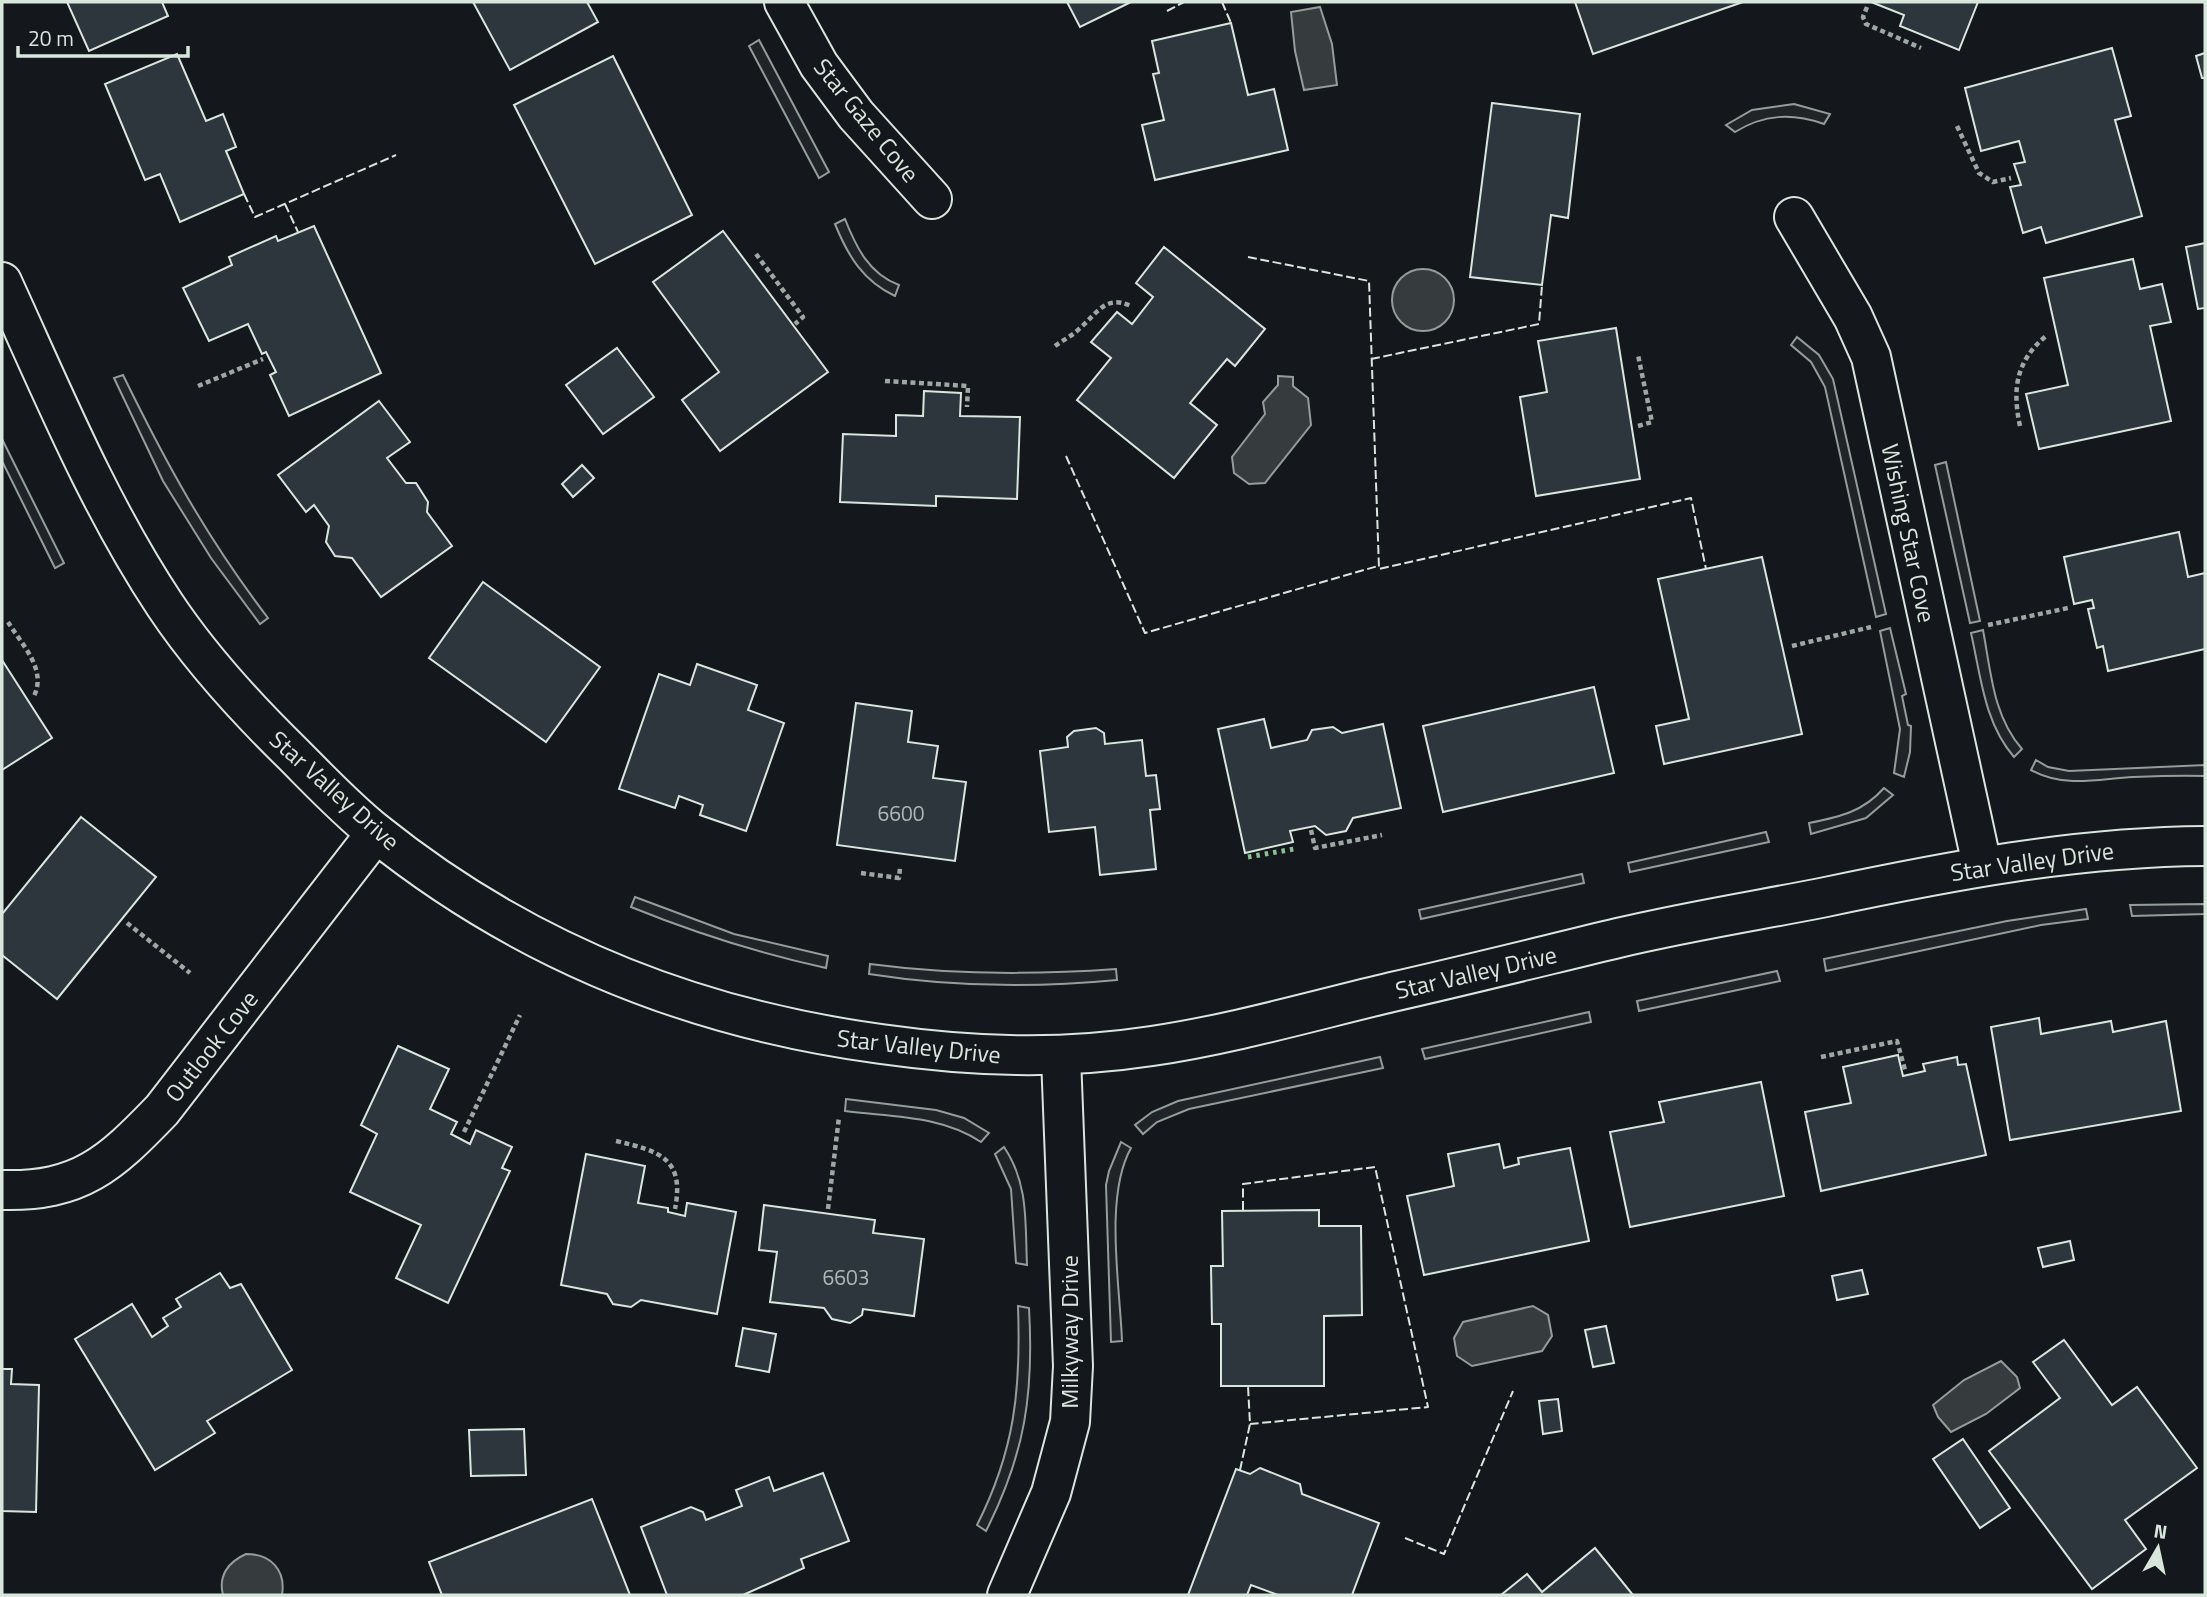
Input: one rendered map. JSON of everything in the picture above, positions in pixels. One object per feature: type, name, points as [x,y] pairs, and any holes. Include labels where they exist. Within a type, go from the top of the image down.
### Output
[{"type":"street","name":"Star Gaze Cove","points":[[785,2],[819,65],[848,105],[932,199]]},
{"type":"street","name":"Wishing Star Cove","points":[[1794,218],[1853,317],[1871,357],[1982,865]]},
{"type":"street","name":"Star Valley Drive","points":[[2,282],[94,484],[166,607],[229,689],[342,803],[376,833],[466,898],[526,933],[660,993],[729,1015],[834,1038],[963,1055],[1061,1056],[1151,1046],[1240,1030],[1619,938],[1982,865],[2102,849],[2205,846]]},
{"type":"street","name":"Outlook Cove","points":[[2,1190],[36,1191],[86,1177],[125,1148],[162,1110],[376,833]]},
{"type":"street","name":"Milkyway Drive","points":[[1007,1595],[1051,1493],[1069,1422],[1073,1366],[1061,1056]]},
{"type":"path","points":[[1867,7],[1863,17],[1866,24],[1921,48]]},
{"type":"path","points":[[1957,126],[1979,173],[1993,182],[2011,178]]},
{"type":"path","points":[[756,254],[803,317],[794,324]]},
{"type":"path","points":[[1055,346],[1079,330],[1101,306],[1121,301],[1131,306]]},
{"type":"path","points":[[2020,426],[2014,402],[2019,370],[2032,348],[2046,336]]},
{"type":"path","points":[[1638,355],[1652,422],[1638,426]]},
{"type":"path","points":[[198,386],[263,359]]},
{"type":"path","points":[[886,381],[968,386],[967,407]]},
{"type":"path","points":[[1988,625],[2068,608]]},
{"type":"path","points":[[8,622],[38,671],[38,687],[34,696]]},
{"type":"path","points":[[1792,646],[1871,627]]},
{"type":"path","points":[[1311,830],[1315,848],[1382,835]]},
{"type":"path","points":[[861,873],[899,878],[900,868]]},
{"type":"path","points":[[127,923],[190,973]]},
{"type":"path","points":[[464,1132],[520,1014]]},
{"type":"path","points":[[1821,1057],[1896,1041],[1905,1070]]},
{"type":"path","points":[[828,1209],[839,1116]]},
{"type":"path","points":[[616,1141],[658,1153],[669,1162],[677,1175],[679,1189],[675,1209]]},
{"type":"shaded area","points":[[1320,7],[1332,44],[1337,85],[1304,90],[1295,51],[1291,12]]},
{"type":"shaded area","points":[[759,40],[829,172],[819,178],[749,46]]},
{"type":"shaded area","points":[[1794,104],[1830,114],[1824,124],[1801,118],[1778,117],[1757,122],[1735,132],[1726,125],[1752,110]]},
{"type":"shaded area","points":[[845,219],[859,249],[872,267],[899,285],[895,296],[874,283],[851,257],[835,224]]},
{"type":"shaded area","points":[[1423,269],[1445,278],[1454,300],[1445,322],[1423,331],[1401,322],[1392,300],[1401,278]]},
{"type":"shaded area","points":[[1797,337],[1819,355],[1833,379],[1886,614],[1876,617],[1825,387],[1811,362],[1791,345]]},
{"type":"shaded area","points":[[123,375],[189,500],[268,618],[260,624],[211,558],[163,481],[114,378]]},
{"type":"shaded area","points":[[1278,376],[1293,377],[1293,386],[1308,398],[1311,425],[1265,483],[1249,484],[1234,473],[1232,457],[1265,414],[1263,402],[1278,385]]},
{"type":"shaded area","points":[[2,439],[64,563],[55,568],[2,461]]},
{"type":"shaded area","points":[[1946,462],[1980,621],[1970,623],[1935,465]]},
{"type":"shaded area","points":[[1890,628],[1906,694],[1902,696],[1908,725],[1911,726],[1910,752],[1904,777],[1894,773],[1900,729],[1880,631]]},
{"type":"shaded area","points":[[1983,630],[1999,708],[2012,736],[2022,749],[2014,757],[1996,729],[1985,698],[1971,633]]},
{"type":"shaded area","points":[[2036,760],[2048,767],[2069,771],[2205,765],[2205,776],[2068,781],[2031,770]]},
{"type":"shaded area","points":[[1884,788],[1893,795],[1866,818],[1811,834],[1809,823],[1840,816],[1859,808]]},
{"type":"shaded area","points":[[1766,832],[1769,842],[1630,872],[1628,863]]},
{"type":"shaded area","points":[[1582,874],[1584,883],[1421,919],[1419,910]]},
{"type":"shaded area","points":[[635,897],[734,934],[828,956],[826,968],[727,942],[679,925],[631,907]]},
{"type":"shaded area","points":[[2205,904],[2205,914],[2132,916],[2130,905]]},
{"type":"shaded area","points":[[2086,909],[2088,919],[2041,925],[1826,971],[1824,959],[2007,921]]},
{"type":"shaded area","points":[[870,964],[993,973],[1116,969],[1117,980],[1024,985],[931,982],[869,974]]},
{"type":"shaded area","points":[[1777,971],[1780,981],[1639,1011],[1637,1001]]},
{"type":"shaded area","points":[[1589,1012],[1591,1022],[1425,1059],[1422,1049]]},
{"type":"shaded area","points":[[1380,1057],[1383,1068],[1189,1109],[1157,1122],[1143,1134],[1135,1125],[1152,1112],[1178,1101]]},
{"type":"shaded area","points":[[846,1099],[936,1110],[964,1118],[989,1133],[981,1142],[966,1133],[933,1122],[845,1111]]},
{"type":"shaded area","points":[[1121,1142],[1131,1148],[1123,1168],[1116,1216],[1122,1341],[1111,1342],[1106,1185]]},
{"type":"shaded area","points":[[1004,1147],[1018,1175],[1022,1190],[1027,1265],[1016,1263],[1011,1189],[995,1154]]},
{"type":"shaded area","points":[[1018,1306],[1029,1308],[1028,1396],[1010,1476],[986,1531],[977,1525],[1000,1471],[1013,1418],[1018,1365]]},
{"type":"shaded area","points":[[1533,1306],[1548,1315],[1552,1336],[1542,1351],[1472,1366],[1457,1356],[1454,1338],[1463,1322]]},
{"type":"shaded area","points":[[2001,1361],[2017,1377],[2020,1388],[1986,1414],[1951,1432],[1938,1417],[1933,1405],[1964,1380]]},
{"type":"shaded area","points":[[246,1554],[263,1557],[275,1565],[282,1578],[282,1595],[223,1595],[222,1582],[226,1570]]},
{"type":"building","points":[[67,2],[162,2],[168,16],[89,51]]},
{"type":"building","points":[[473,2],[587,2],[598,22],[510,70]]},
{"type":"building","points":[[1067,2],[1131,2],[1080,27]]},
{"type":"building","points":[[1575,2],[1743,2],[1593,54]]},
{"type":"building","points":[[1871,2],[1978,2],[1959,50],[1900,26],[1904,15]]},
{"type":"building","points":[[1231,23],[1248,95],[1274,89],[1288,150],[1155,180],[1142,125],[1164,120],[1153,74],[1159,73],[1152,41]]},
{"type":"building","points":[[2112,48],[2131,116],[2115,120],[2142,216],[2046,243],[2041,227],[2023,233],[2010,187],[2021,185],[2014,164],[2025,162],[2019,141],[1981,151],[1965,88]]},
{"type":"building","points":[[2205,53],[2205,78],[2202,78],[2196,56]]},
{"type":"building","points":[[177,54],[206,121],[223,114],[236,147],[226,151],[244,194],[180,222],[160,174],[145,180],[105,84]]},
{"type":"building","points":[[613,56],[692,215],[595,264],[514,105]]},
{"type":"building","points":[[1492,103],[1580,114],[1568,218],[1551,215],[1542,285],[1470,277]]},
{"type":"building","points":[[314,226],[381,373],[289,416],[270,375],[276,372],[266,352],[262,354],[248,324],[209,341],[183,288],[232,265],[229,257],[276,236],[278,241]]},
{"type":"building","points":[[723,231],[828,372],[720,451],[682,400],[719,372],[653,282]]},
{"type":"building","points":[[2205,243],[2205,308],[2198,309],[2186,247]]},
{"type":"building","points":[[1164,247],[1265,329],[1235,366],[1227,359],[1190,403],[1217,425],[1174,478],[1077,400],[1111,358],[1091,342],[1117,312],[1132,324],[1153,297],[1136,283]]},
{"type":"building","points":[[2133,259],[2140,289],[2162,284],[2171,322],[2150,326],[2171,421],[2039,449],[2026,394],[2068,385],[2044,278]]},
{"type":"building","points":[[1616,328],[1640,479],[1536,496],[1520,397],[1547,392],[1538,341]]},
{"type":"building","points":[[617,348],[654,397],[603,434],[566,385]]},
{"type":"building","points":[[924,391],[961,393],[960,416],[1020,417],[1017,499],[936,496],[936,506],[840,502],[843,434],[896,436],[896,415],[923,416]]},
{"type":"building","points":[[379,401],[410,442],[387,458],[406,483],[416,483],[428,502],[427,512],[452,546],[381,597],[352,558],[335,556],[326,542],[329,526],[314,505],[306,512],[278,475]]},
{"type":"building","points":[[582,465],[594,478],[573,497],[562,484]]},
{"type":"building","points":[[2179,532],[2188,577],[2205,573],[2205,649],[2108,671],[2103,646],[2097,648],[2088,609],[2094,608],[2092,600],[2074,604],[2064,557]]},
{"type":"building","points":[[1762,557],[1802,734],[1664,764],[1656,726],[1689,719],[1658,579]]},
{"type":"building","points":[[483,582],[600,667],[546,742],[429,658]]},
{"type":"building","points":[[2,660],[52,738],[2,770]]},
{"type":"building","points":[[697,664],[757,685],[748,710],[784,723],[746,831],[700,815],[703,805],[679,796],[675,808],[619,789],[659,674],[690,685]]},
{"type":"building","points":[[1594,687],[1614,773],[1443,812],[1423,726]]},
{"type":"building","points":[[856,703],[912,711],[908,742],[938,746],[933,778],[966,782],[955,861],[837,845]]},
{"type":"building","points":[[1264,719],[1271,748],[1307,740],[1312,730],[1333,727],[1342,733],[1383,724],[1401,808],[1353,818],[1346,831],[1326,835],[1315,826],[1290,831],[1293,842],[1245,853],[1218,729]]},
{"type":"building","points":[[1096,728],[1104,733],[1105,744],[1142,740],[1146,776],[1156,775],[1160,809],[1150,810],[1156,869],[1100,875],[1095,827],[1049,832],[1040,751],[1068,747],[1067,737],[1074,731]]},
{"type":"building","points":[[81,817],[156,877],[57,999],[2,955],[2,914]]},
{"type":"building","points":[[2039,1018],[2041,1034],[2111,1021],[2113,1032],[2166,1021],[2181,1111],[2010,1140],[1991,1027]]},
{"type":"building","points":[[398,1046],[449,1069],[430,1109],[457,1122],[451,1134],[470,1144],[476,1130],[512,1147],[502,1168],[510,1171],[448,1303],[396,1278],[421,1225],[350,1192],[377,1134],[361,1125]]},
{"type":"building","points":[[1898,1055],[1903,1076],[1925,1071],[1923,1064],[1957,1057],[1958,1065],[1966,1064],[1986,1155],[1821,1191],[1805,1112],[1851,1103],[1843,1067]]},
{"type":"building","points":[[1761,1082],[1784,1196],[1630,1227],[1610,1132],[1664,1122],[1659,1102]]},
{"type":"building","points":[[1499,1144],[1504,1168],[1519,1164],[1518,1158],[1570,1148],[1589,1241],[1424,1275],[1407,1196],[1454,1186],[1448,1154]]},
{"type":"building","points":[[586,1154],[645,1166],[638,1203],[668,1208],[668,1212],[685,1216],[687,1203],[736,1212],[717,1314],[641,1300],[631,1307],[613,1304],[607,1294],[561,1285]]},
{"type":"building","points":[[764,1205],[875,1220],[873,1233],[924,1239],[914,1316],[863,1309],[862,1315],[850,1323],[832,1319],[824,1308],[770,1302],[777,1252],[759,1250]]},
{"type":"building","points":[[1319,1210],[1319,1226],[1361,1226],[1362,1315],[1324,1316],[1324,1386],[1221,1386],[1221,1324],[1212,1324],[1211,1266],[1223,1266],[1222,1211]]},
{"type":"building","points":[[2070,1241],[2074,1260],[2043,1267],[2038,1248]]},
{"type":"building","points":[[1862,1270],[1868,1294],[1837,1300],[1832,1276]]},
{"type":"building","points":[[220,1273],[230,1288],[241,1284],[292,1370],[207,1421],[215,1433],[155,1470],[75,1339],[132,1304],[152,1337],[168,1326],[163,1318],[181,1307],[176,1299]]},
{"type":"building","points":[[1606,1326],[1614,1363],[1593,1367],[1585,1330]]},
{"type":"building","points":[[743,1328],[776,1334],[769,1372],[736,1366]]},
{"type":"building","points":[[2064,1340],[2112,1405],[2137,1387],[2197,1468],[2125,1520],[2146,1549],[2092,1589],[1989,1451],[2060,1398],[2033,1362]]},
{"type":"building","points":[[2,1369],[12,1369],[11,1384],[39,1385],[36,1512],[2,1511]]},
{"type":"building","points":[[1558,1399],[1562,1431],[1543,1434],[1539,1401]]},
{"type":"building","points":[[524,1429],[526,1475],[471,1476],[469,1430]]},
{"type":"building","points":[[1963,1439],[2010,1508],[1980,1528],[1933,1459]]},
{"type":"building","points":[[1260,1468],[1300,1484],[1302,1494],[1379,1523],[1352,1595],[1278,1595],[1251,1585],[1247,1595],[1188,1595],[1236,1469],[1250,1474]]},
{"type":"building","points":[[823,1473],[849,1541],[801,1559],[804,1568],[743,1595],[667,1595],[641,1527],[691,1507],[703,1512],[706,1520],[742,1506],[736,1490],[769,1477],[774,1491]]},
{"type":"building","points":[[592,1499],[630,1595],[442,1595],[429,1562]]},
{"type":"building","points":[[1595,1548],[1633,1595],[1501,1595],[1527,1574],[1542,1592]]},
{"type":"hedge","points":[[1248,857],[1294,849]]},
{"type":"fence","points":[[1167,11],[1184,2]]},
{"type":"fence","points":[[1222,2],[1231,23]]},
{"type":"fence","points":[[244,194],[255,217],[396,155]]},
{"type":"fence","points":[[285,204],[298,232]]},
{"type":"fence","points":[[1248,257],[1369,281],[1379,569],[1691,498],[1706,569]]},
{"type":"fence","points":[[1371,359],[1539,324],[1542,285]]},
{"type":"fence","points":[[1066,456],[1145,633],[1378,566]]},
{"type":"fence","points":[[1243,1210],[1243,1184],[1375,1167],[1428,1407],[1250,1424]]},
{"type":"fence","points":[[1240,1470],[1250,1424],[1248,1386]]},
{"type":"fence","points":[[1405,1538],[1444,1554],[1513,1391]]}]
